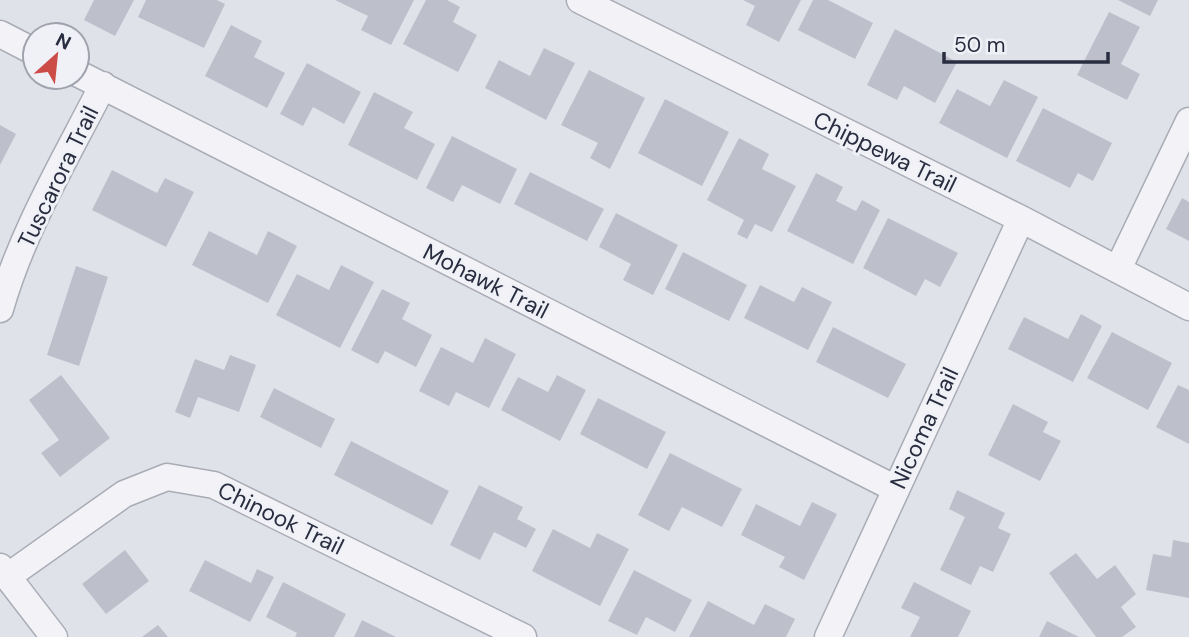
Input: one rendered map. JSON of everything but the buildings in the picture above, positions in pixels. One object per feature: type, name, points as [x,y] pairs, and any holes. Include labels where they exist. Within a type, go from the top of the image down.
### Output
[{"type":"street","name":"Chippewa Trail","points":[[580,0],[1021,219],[1189,307]]},
{"type":"street","points":[[0,34],[21,45]]},
{"type":"street","name":"Mohawk Trail","points":[[91,79],[896,489]]},
{"type":"street","name":"Tuscarora Trail","points":[[0,309],[9,278],[40,208],[103,85]]},
{"type":"street","points":[[1118,269],[1189,121]]},
{"type":"street","name":"Nicoma Trail","points":[[828,637],[1021,219]]},
{"type":"street","name":"Chinook Trail","points":[[4,572],[124,494],[167,477],[214,485],[523,637]]},
{"type":"street","points":[[4,572],[54,637]]}]
